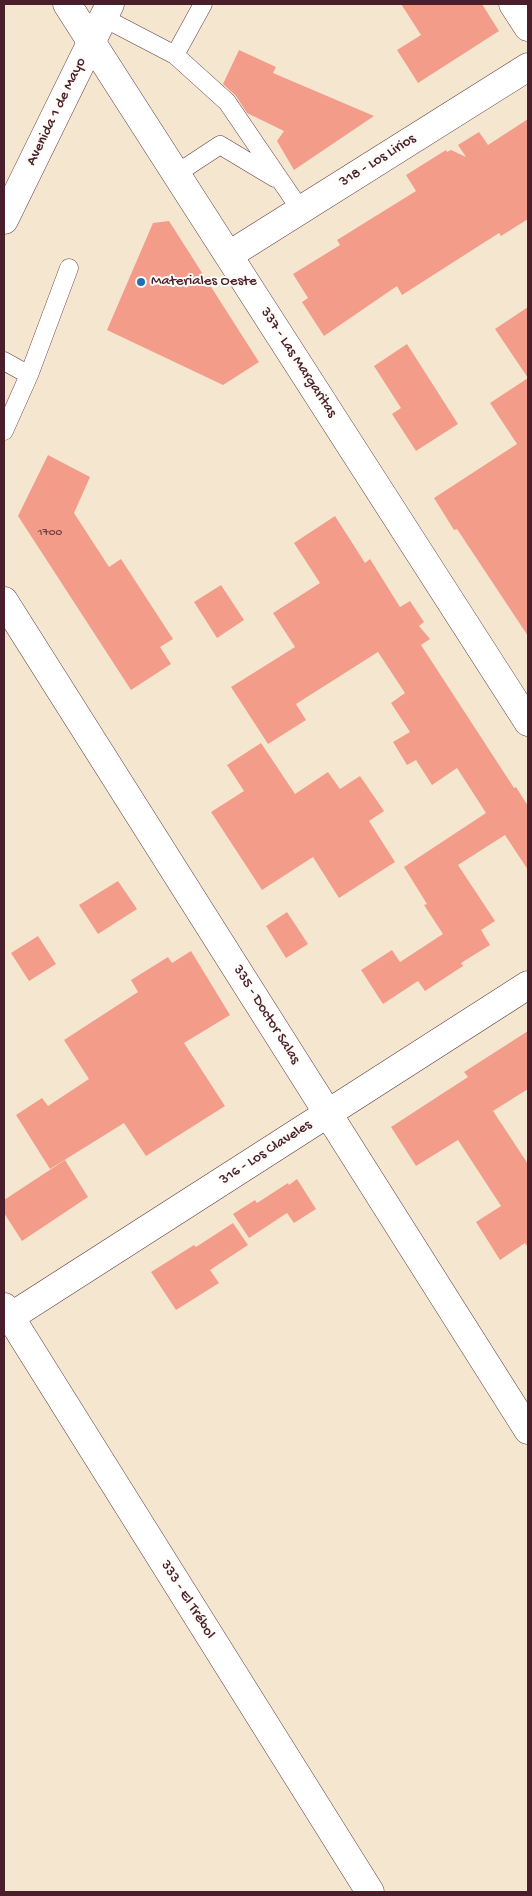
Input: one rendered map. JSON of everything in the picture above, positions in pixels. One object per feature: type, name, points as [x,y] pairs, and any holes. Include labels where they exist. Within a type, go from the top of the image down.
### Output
[{"type":"street","name":"337 - Las Margaritas","points":[[67,4],[528,722]]},
{"type":"street","points":[[513,4],[528,28]]},
{"type":"street","name":"Avenida 1 de Mayo","points":[[4,220],[107,11]]},
{"type":"street","name":"318 - Los Lirios","points":[[229,255],[528,67]]},
{"type":"street","name":"335 - Doctor Salas","points":[[4,601],[528,1430]]},
{"type":"street","name":"316 - Los Claveles","points":[[6,1315],[328,1113],[528,984]]},
{"type":"street","name":"333 - El Trébol","points":[[6,1315],[370,1892]]},
{"type":"lane","points":[[175,55],[203,4]]},
{"type":"lane","points":[[107,11],[175,55],[227,102],[300,209]]},
{"type":"lane","points":[[176,174],[220,145],[282,183]]},
{"type":"lane","points":[[4,431],[29,375],[69,268]]},
{"type":"lane","points":[[4,361],[29,375]]},
{"type":"building","points":[[401,4],[482,4],[499,31],[418,83],[397,50],[421,35]]},
{"type":"building","points":[[239,50],[276,67],[273,73],[374,116],[294,170],[277,141],[284,131],[247,113],[236,96],[223,84]]},
{"type":"building","points":[[528,119],[528,219],[501,236],[499,233],[402,295],[397,286],[324,336],[302,302],[308,298],[293,274],[340,245],[337,240],[416,191],[406,175],[446,150],[447,152],[451,150],[466,157],[458,145],[479,132],[488,145]]},
{"type":"building","points":[[169,221],[259,362],[223,385],[107,330],[153,223]]},
{"type":"building","points":[[528,307],[528,378],[495,329]]},
{"type":"building","points":[[407,344],[458,424],[416,451],[392,414],[401,408],[374,366]]},
{"type":"building","points":[[528,378],[528,636],[457,529],[454,530],[434,498],[517,444],[490,403]]},
{"type":"building","points":[[48,455],[90,477],[74,513],[109,567],[121,559],[173,639],[160,647],[171,664],[131,690],[18,516]]},
{"type":"building","points":[[335,516],[365,563],[370,559],[400,607],[410,601],[424,622],[419,626],[430,639],[421,645],[514,788],[516,787],[528,806],[528,870],[505,835],[458,865],[495,921],[481,930],[490,945],[461,963],[463,966],[425,991],[418,981],[383,1004],[361,970],[392,950],[400,962],[443,934],[424,905],[427,904],[404,867],[486,813],[457,768],[432,785],[416,760],[407,765],[393,742],[410,732],[391,703],[405,693],[378,652],[296,704],[306,720],[268,744],[231,687],[295,647],[273,613],[320,583],[294,543]]},
{"type":"building","points":[[221,585],[244,620],[217,638],[194,602]]},
{"type":"building","points":[[261,743],[295,794],[328,772],[340,789],[360,776],[384,811],[369,821],[395,862],[339,898],[313,857],[262,890],[211,812],[244,791],[227,765]]},
{"type":"building","points":[[118,881],[137,909],[98,934],[79,905]]},
{"type":"building","points":[[287,912],[308,944],[286,958],[266,926]]},
{"type":"building","points":[[38,936],[56,964],[29,981],[11,953]]},
{"type":"building","points":[[191,951],[230,1015],[184,1043],[225,1106],[146,1156],[124,1123],[50,1169],[16,1115],[42,1098],[48,1106],[89,1079],[64,1040],[138,992],[131,980],[168,957],[172,963]]},
{"type":"building","points":[[528,1031],[528,1089],[493,1111],[528,1164],[528,1248],[525,1243],[500,1260],[476,1222],[501,1206],[458,1140],[416,1166],[391,1127],[468,1077],[464,1072]]},
{"type":"building","points":[[65,1160],[88,1197],[22,1241],[4,1213],[4,1200]]},
{"type":"building","points":[[297,1179],[316,1209],[294,1223],[287,1213],[249,1238],[233,1214],[255,1200],[257,1203]]},
{"type":"building","points":[[233,1223],[248,1245],[210,1270],[219,1283],[176,1310],[151,1272],[194,1245],[196,1247]]},
{"type":"place","name":"Materiales Oeste","points":[[141,282]]}]
